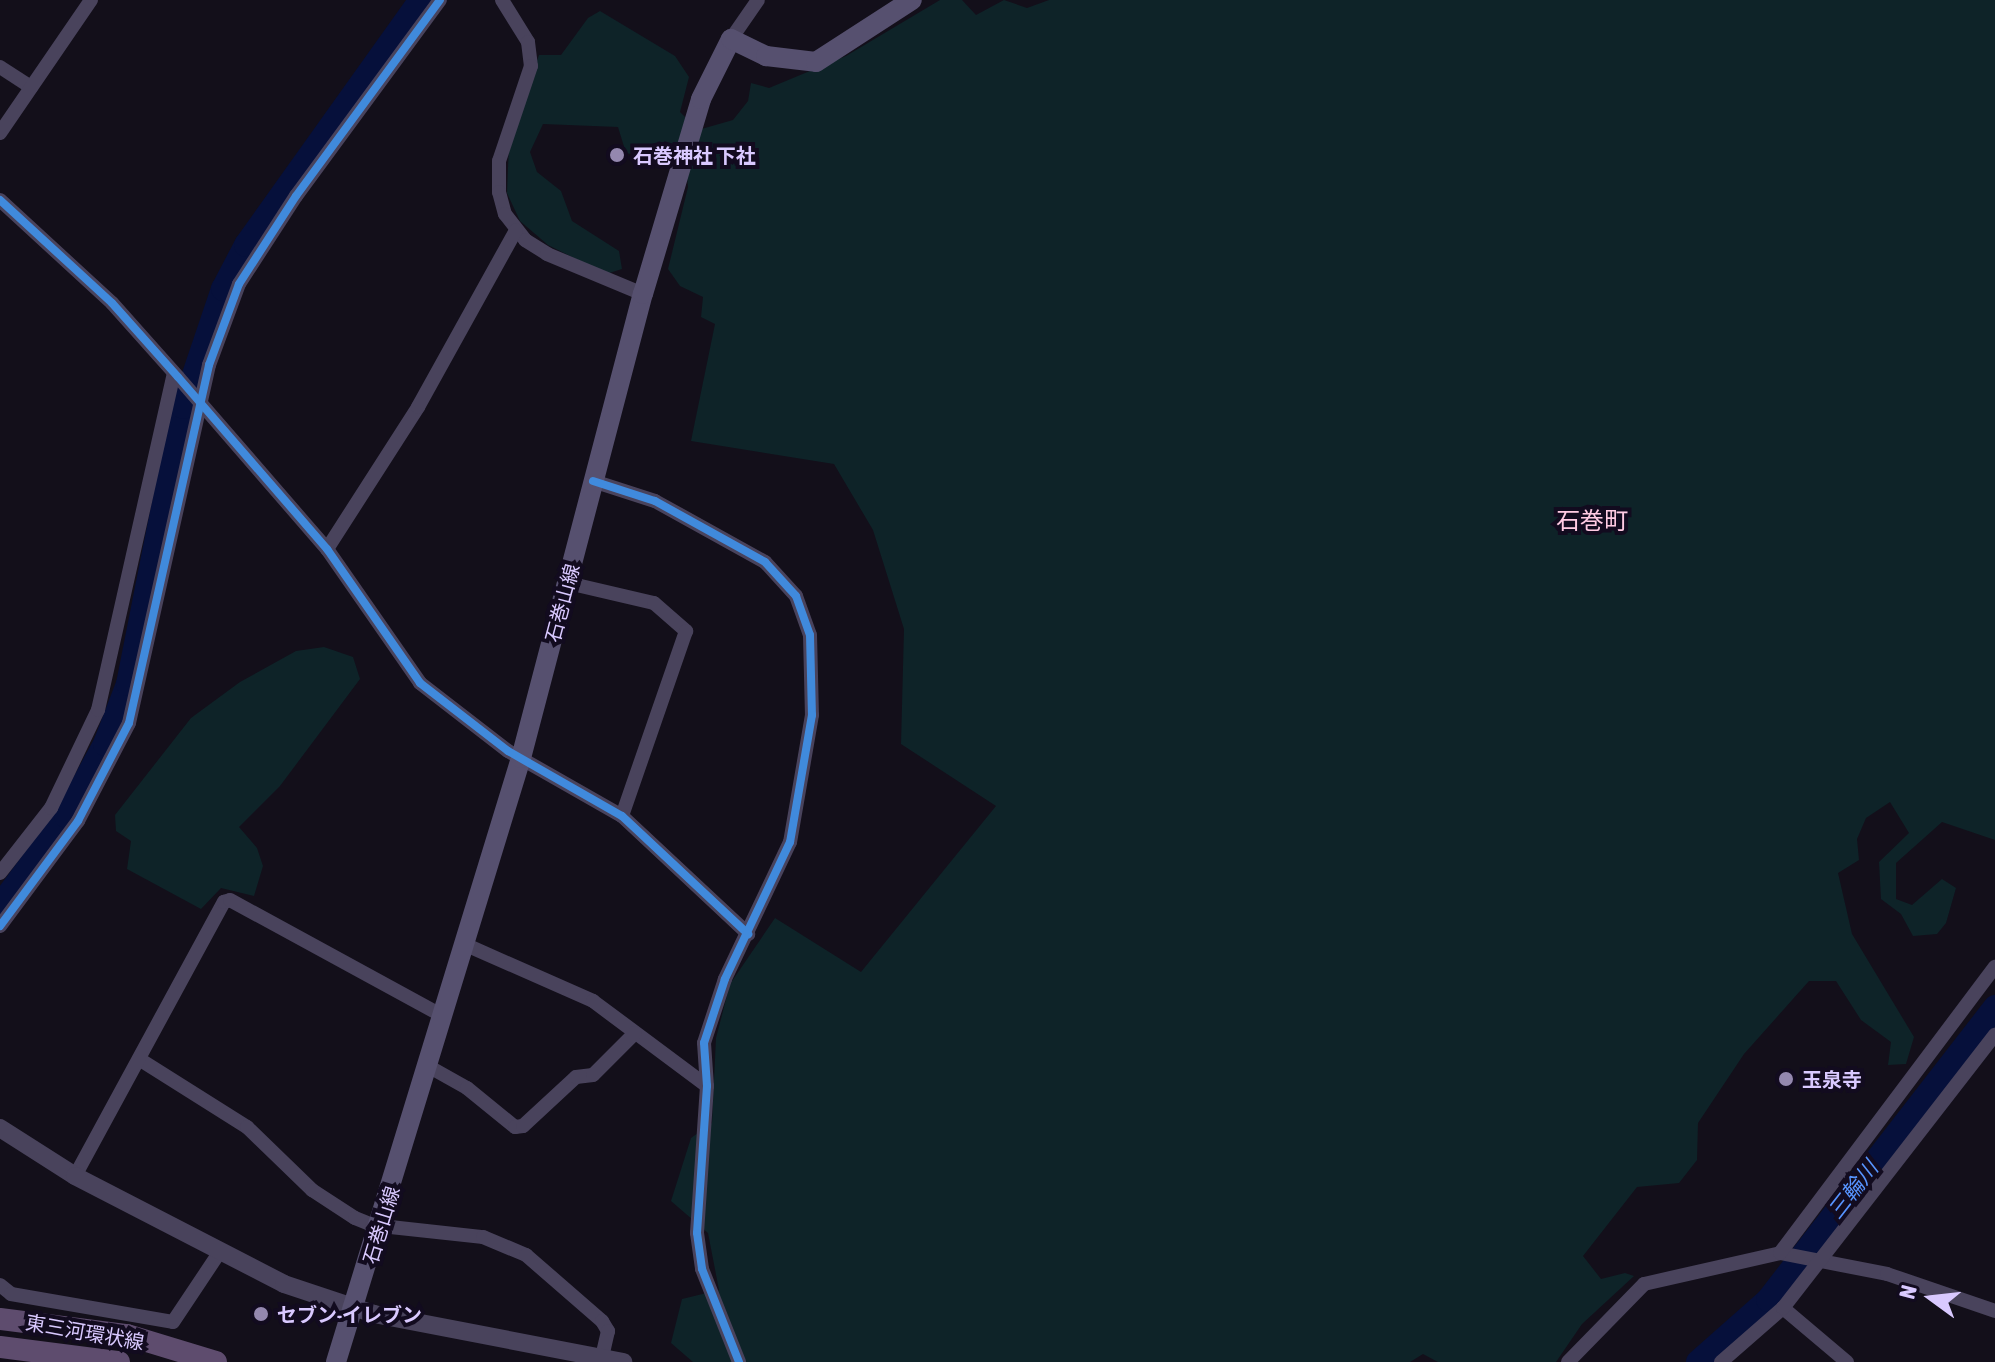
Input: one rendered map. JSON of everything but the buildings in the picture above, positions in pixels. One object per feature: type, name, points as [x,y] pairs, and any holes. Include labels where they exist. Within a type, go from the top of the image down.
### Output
[{"type":"main road","points":[[731,39],[766,56],[816,62],[912,0]]},
{"type":"main road","name":"石巻山線","points":[[336,1362],[381,1226],[426,1065],[521,758],[643,294],[697,111],[731,39]]},
{"type":"main road","name":"東三河環状線","points":[[0,1319],[127,1335],[216,1362]]},
{"type":"main road","name":"東三河環状線","points":[[0,1347],[119,1362]]},
{"type":"street","points":[[0,133],[91,0]]},
{"type":"street","points":[[0,926],[78,821],[129,723],[199,402],[213,352],[239,284],[296,196],[440,0]]},
{"type":"street","points":[[502,0],[528,42],[531,66],[499,161],[499,192],[516,230],[547,254],[643,294]]},
{"type":"street","points":[[731,39],[758,0]]},
{"type":"street","points":[[0,67],[31,87]]},
{"type":"street","points":[[0,200],[112,303],[176,375],[327,549],[420,683],[521,758],[622,816],[748,934]]},
{"type":"street","points":[[327,549],[418,407],[516,230]]},
{"type":"street","points":[[0,873],[51,808],[98,710],[176,375]]},
{"type":"street","points":[[593,481],[655,501],[765,562],[805,610],[810,635],[812,715],[801,788],[786,853],[708,1022],[697,1233],[702,1269],[739,1362]]},
{"type":"street","points":[[568,583],[654,603],[686,631],[622,816]]},
{"type":"street","points":[[75,1176],[224,902],[230,900],[441,1015]]},
{"type":"street","points":[[464,944],[593,1001],[707,1086]]},
{"type":"street","points":[[1783,1254],[1995,967]]},
{"type":"street","points":[[426,1065],[467,1088],[515,1127],[523,1126],[576,1077],[593,1075],[635,1033]]},
{"type":"street","points":[[1721,1362],[1783,1308],[1815,1260],[1995,1035]]},
{"type":"street","points":[[139,1059],[247,1127],[312,1190],[355,1218],[381,1226],[470,1234],[526,1255],[602,1321],[608,1331],[602,1357]]},
{"type":"street","points":[[0,1130],[75,1176],[284,1284],[355,1309],[623,1362]]},
{"type":"street","points":[[0,1285],[11,1294],[173,1322],[219,1253]]},
{"type":"street","points":[[1568,1362],[1644,1284],[1783,1254],[1887,1274],[1995,1311]]},
{"type":"street","points":[[1783,1308],[1847,1362]]},
{"type":"green space","points":[[940,0],[962,0],[976,15],[1004,0],[1027,8],[1049,0],[1995,0],[1995,840],[1942,822],[1896,863],[1896,899],[1912,905],[1942,879],[1956,888],[1946,923],[1937,934],[1913,936],[1901,914],[1881,899],[1879,862],[1909,833],[1890,802],[1866,818],[1857,839],[1859,860],[1838,873],[1852,934],[1914,1037],[1906,1064],[1888,1065],[1891,1042],[1861,1020],[1836,981],[1809,981],[1744,1054],[1698,1123],[1697,1160],[1679,1183],[1637,1187],[1583,1256],[1601,1279],[1625,1273],[1634,1276],[1582,1324],[1556,1362],[1438,1362],[1423,1354],[1410,1362],[693,1362],[671,1343],[682,1299],[719,1290],[708,1233],[671,1201],[691,1138],[712,1123],[716,1038],[730,984],[775,918],[861,972],[996,806],[901,744],[904,629],[873,530],[834,464],[691,441],[715,324],[701,317],[703,297],[680,286],[668,269],[688,187],[686,165],[626,153],[618,127],[543,124],[530,152],[537,172],[561,191],[572,221],[619,251],[622,269],[606,274],[548,245],[520,221],[507,193],[509,143],[539,55],[561,55],[588,18],[600,11],[675,56],[689,77],[680,112],[698,130],[733,120],[748,101],[751,83],[769,88],[846,56]]},
{"type":"green space","points":[[324,647],[353,657],[360,679],[280,786],[239,827],[257,848],[263,866],[254,896],[221,888],[201,909],[127,869],[131,841],[116,831],[115,815],[191,718],[240,682],[296,651]]},
{"type":"waterway","points":[[0,906],[66,816],[105,744],[128,684],[183,407],[223,289],[246,245],[421,0]]},
{"type":"waterway","name":"三輪川","points":[[1698,1362],[1768,1300],[1995,1007]]},
{"type":"cycle path","points":[[0,926],[78,821],[129,723],[209,365],[239,284],[296,196],[440,0]]},
{"type":"cycle path","points":[[0,200],[112,303],[178,377],[327,549],[420,683],[508,751],[622,816],[748,934]]},
{"type":"cycle path","points":[[593,481],[655,501],[765,562],[796,596],[810,635],[812,715],[790,842],[725,979],[704,1043],[707,1086],[697,1233],[702,1269],[739,1362]]},
{"type":"place","name":"石巻神社 下社","points":[[617,155]]},
{"type":"place","name":"玉泉寺","points":[[1786,1079]]},
{"type":"place","name":"セブン-イレブン","points":[[261,1314]]},
{"type":"district","name":"石巻町","points":[[1592,521]]}]
